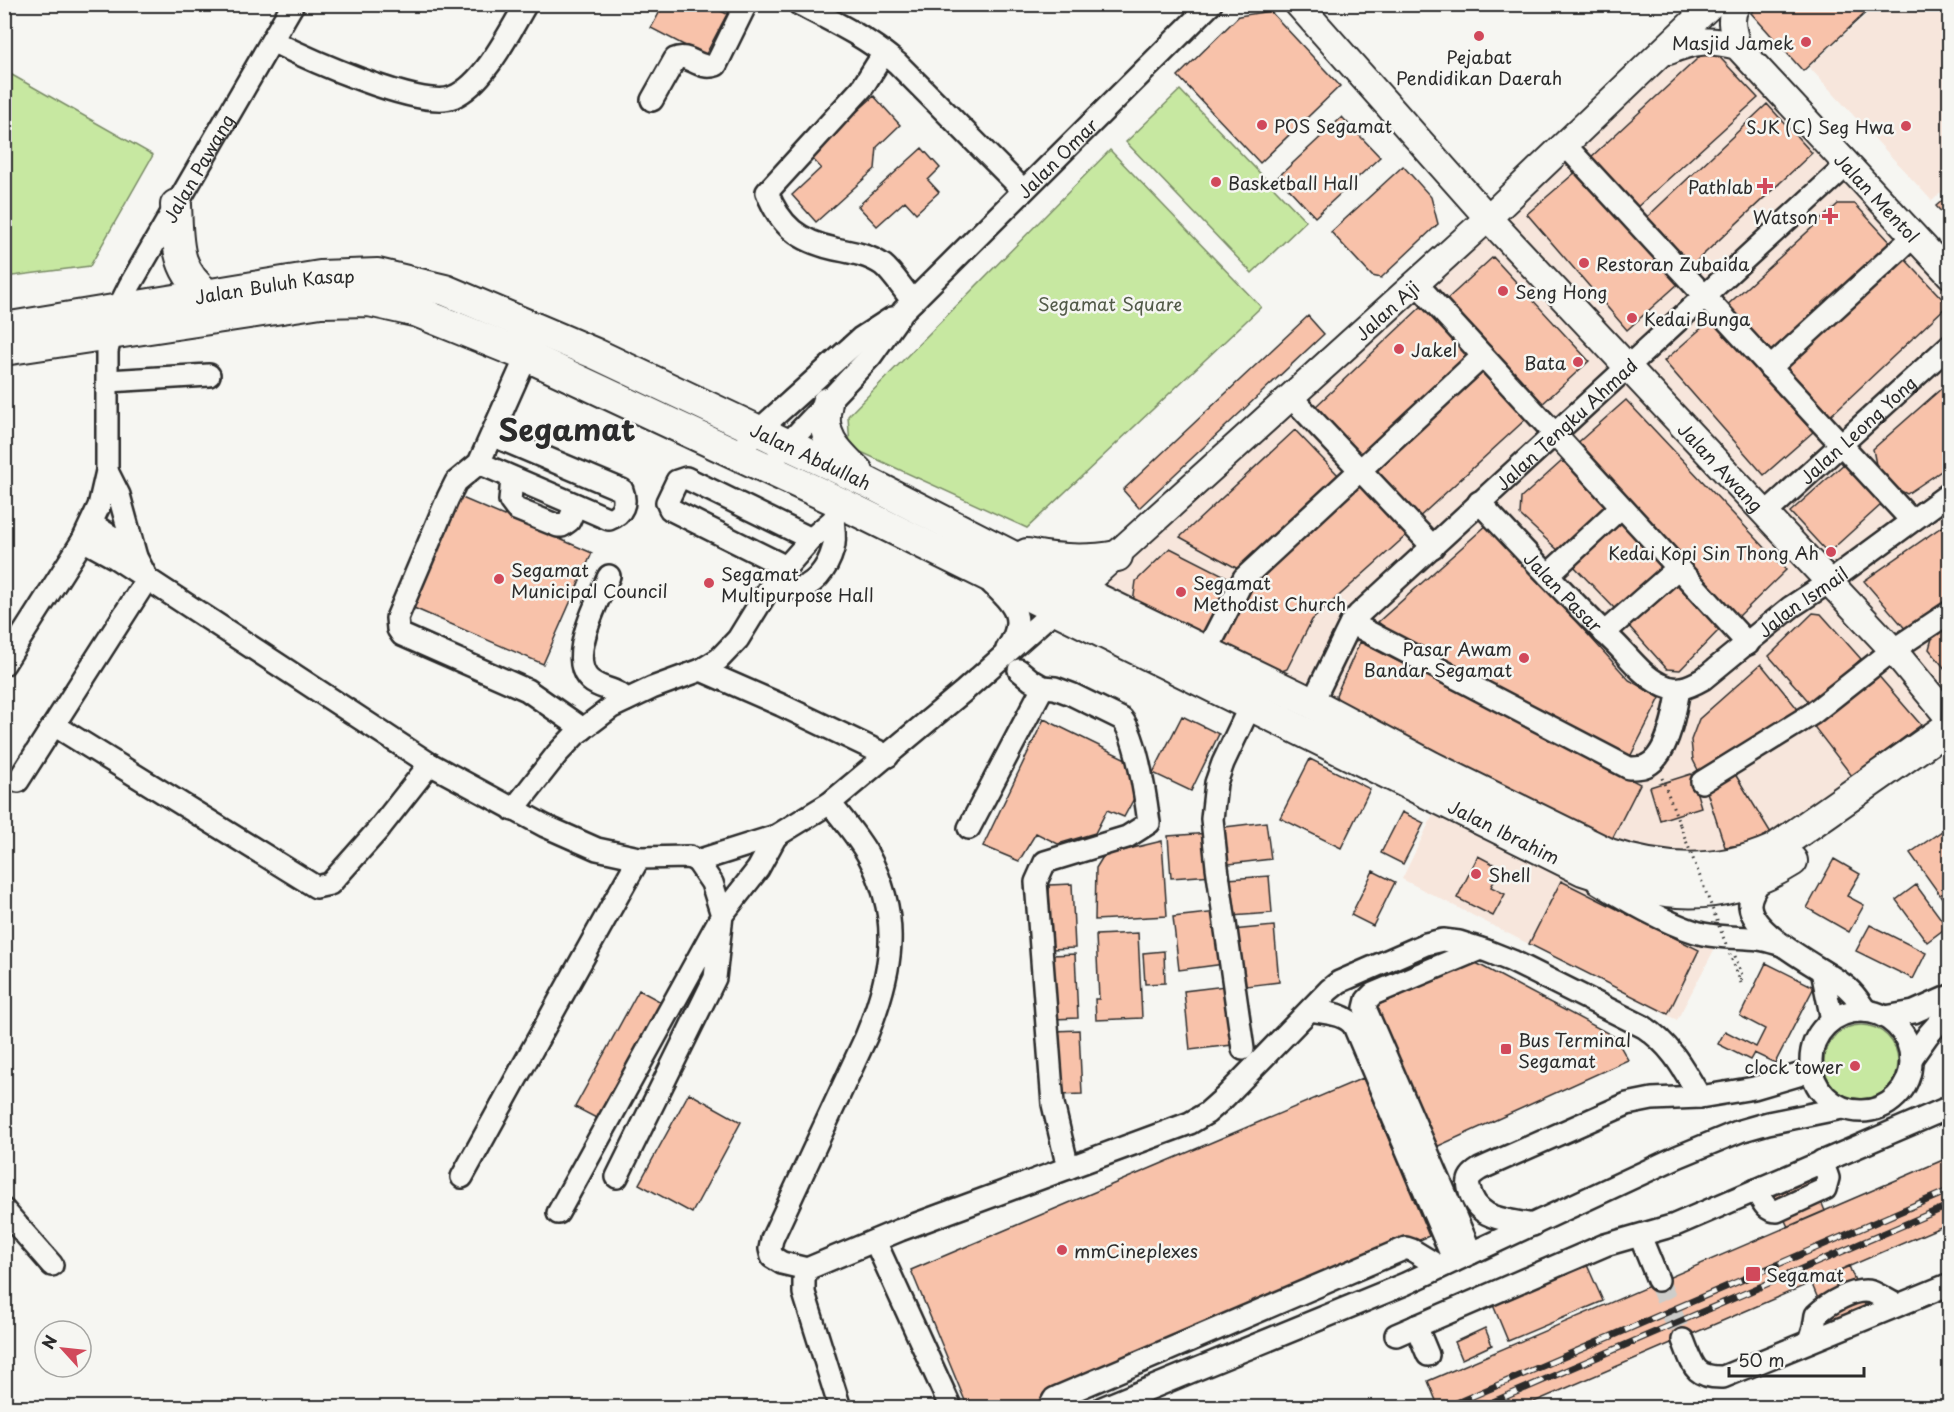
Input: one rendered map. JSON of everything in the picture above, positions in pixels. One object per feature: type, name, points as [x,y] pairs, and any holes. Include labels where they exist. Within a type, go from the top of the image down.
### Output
[{"type":"highway","points":[[176,205],[179,249],[184,267],[192,282],[208,295]]},
{"type":"highway","name":"Jalan Buluh Kasap","points":[[4,350],[114,323],[208,295],[320,276],[378,274],[445,290],[533,343]]},
{"type":"highway","name":"Jalan Buluh Kasap","points":[[4,328],[114,323],[321,302],[369,301],[533,343]]},
{"type":"highway","name":"Jalan Abdullah","points":[[533,343],[596,354],[869,483],[981,556],[1056,609]]},
{"type":"highway","name":"Jalan Abdullah","points":[[533,343],[765,466],[837,511],[981,556],[1079,590]]},
{"type":"highway","points":[[827,403],[824,421],[830,439],[844,458],[869,483]]},
{"type":"highway","points":[[981,556],[1032,555],[1077,561],[1095,561],[1116,556]]},
{"type":"highway","name":"Jalan Ibrahim","points":[[1079,590],[1312,703],[1432,767],[1609,854],[1660,867],[1686,869],[1735,864],[1773,850],[1950,726]]},
{"type":"highway","name":"Jalan Ibrahim","points":[[1056,609],[1583,870],[1614,880],[1682,893],[1710,893],[1738,887],[1763,877],[1790,862],[1950,751]]},
{"type":"main road","name":"Jalan Awang","points":[[1298,4],[1488,218],[1893,650],[1950,719]]},
{"type":"main road","name":"Jalan Aji","points":[[1056,609],[1488,218],[1566,146],[1712,4]]},
{"type":"main road","points":[[1661,55],[1684,44],[1701,40],[1737,46],[1731,23],[1732,12],[1737,4]]},
{"type":"main road","name":"Jalan Mentol","points":[[1737,46],[1950,275]]},
{"type":"street","name":"Jalan Pawang","points":[[114,323],[130,285],[292,4]]},
{"type":"street","points":[[272,41],[356,78],[428,100],[453,98],[473,83],[489,65],[526,4]]},
{"type":"street","points":[[652,99],[675,58],[685,57],[702,67],[709,68],[716,65],[746,4]]},
{"type":"street","points":[[799,4],[851,30],[897,63],[1023,190]]},
{"type":"street","name":"Jalan Omar","points":[[765,466],[871,356],[908,306],[1211,4]]},
{"type":"street","points":[[884,53],[862,88],[767,192],[771,205],[792,232],[807,240],[856,253],[884,266],[908,306]]},
{"type":"street","points":[[1566,146],[1911,520]]},
{"type":"street","name":"Jalan Tengku Ahmad","points":[[1312,703],[1351,623],[1479,502],[1848,164]]},
{"type":"street","points":[[1770,368],[1914,236]]},
{"type":"street","points":[[1416,283],[1748,644]]},
{"type":"street","name":"Jalan Omar","points":[[737,453],[759,430],[861,338],[908,306]]},
{"type":"street","points":[[4,664],[87,532],[99,506],[106,471],[107,351],[114,323]]},
{"type":"street","points":[[533,343],[479,463],[456,482],[448,498],[397,618],[398,630],[402,635],[527,690],[583,729]]},
{"type":"street","name":"Jalan Leong Yong","points":[[1766,513],[1950,345]]},
{"type":"street","points":[[1206,652],[1244,578],[1483,356]]},
{"type":"street","points":[[108,381],[209,375]]},
{"type":"street","points":[[1292,397],[1432,547]]},
{"type":"street","points":[[479,463],[609,519],[617,516],[623,508],[625,499],[622,490],[492,435]]},
{"type":"street","points":[[106,471],[119,495],[136,556],[147,579]]},
{"type":"street","points":[[811,539],[686,478],[677,481],[667,502],[670,509],[779,574],[792,588],[804,587],[816,579],[826,566],[834,548],[837,511]]},
{"type":"street","name":"Jalan Ismail","points":[[1679,689],[1703,679],[1791,607],[1829,582],[1950,493]]},
{"type":"street","name":"Jalan Pasar","points":[[1479,502],[1604,633],[1651,678],[1661,685],[1679,689]]},
{"type":"street","points":[[1548,574],[1621,507]]},
{"type":"street","points":[[513,810],[557,754],[583,729],[612,707],[652,688],[701,670],[719,659],[738,639],[779,574],[837,511]]},
{"type":"street","points":[[87,532],[119,540],[136,556]]},
{"type":"street","points":[[87,532],[147,579],[430,764],[513,810],[573,840],[597,849],[639,858],[689,857],[697,861],[712,884],[722,915],[715,978],[617,1177]]},
{"type":"street","points":[[981,556],[1016,612],[1018,621],[1010,645],[1000,659]]},
{"type":"street","points":[[1604,633],[1678,568]]},
{"type":"street","points":[[609,576],[586,627],[583,668],[587,677],[596,685],[622,695],[626,700]]},
{"type":"street","points":[[18,781],[147,579]]},
{"type":"street","points":[[697,861],[776,836],[830,803],[888,756],[1056,609]]},
{"type":"street","points":[[1702,783],[1812,714],[1893,650],[1950,612]]},
{"type":"street","points":[[1351,623],[1629,768],[1644,767],[1655,760],[1663,748],[1671,726],[1679,689]]},
{"type":"street","points":[[701,670],[888,756]]},
{"type":"street","points":[[1019,670],[1030,680],[1043,687],[1055,688],[1071,694],[1122,719],[1135,750],[1149,823],[1127,837],[1045,861],[1036,882],[1053,1104],[1068,1168]]},
{"type":"street","points":[[969,828],[1043,687]]},
{"type":"street","points":[[1243,1049],[1212,819],[1219,773],[1251,704]]},
{"type":"street","points":[[54,725],[316,887],[330,884],[378,830],[430,764]]},
{"type":"street","points":[[830,803],[868,854],[885,893],[890,922],[890,943],[880,1003],[772,1239],[770,1249],[772,1257],[782,1263],[807,1269],[875,1241],[1190,1123],[1207,1113],[1242,1080],[1339,982],[1426,944],[1443,940],[1480,949],[1512,961],[1644,1027],[1669,1047],[1700,1097]]},
{"type":"street","points":[[558,1213],[722,915],[758,869],[776,836]]},
{"type":"street","points":[[462,1177],[580,960],[639,858]]},
{"type":"street","points":[[1583,870],[1592,879],[1616,894],[1702,934],[1759,939],[1782,945]]},
{"type":"street","points":[[1763,877],[1750,899],[1750,909],[1760,927],[1782,945],[1842,983],[1875,1014],[1898,1027],[1907,1042],[1911,1059],[1910,1072],[1905,1086],[1896,1097],[1884,1106],[1863,1111],[1856,1112],[1842,1108],[1828,1099],[1817,1086],[1812,1071],[1812,1048],[1823,1028],[1832,1020],[1848,1013],[1875,1014],[1914,1012],[1950,996]]},
{"type":"street","points":[[1455,1260],[1365,1008],[1367,1000],[1373,994],[1480,949]]},
{"type":"street","points":[[1822,971],[1832,1020]]},
{"type":"street","points":[[1310,1010],[1344,1017],[1354,1026],[1455,1260]]},
{"type":"street","points":[[1911,1059],[1950,1010]]},
{"type":"street","points":[[1533,1225],[1481,1212],[1470,1190],[1468,1182],[1470,1177],[1480,1169],[1627,1104],[1652,1099],[1700,1097],[1754,1088],[1812,1071]]},
{"type":"street","points":[[1396,1335],[1605,1245],[1675,1225],[1950,1107]]},
{"type":"street","points":[[1102,1407],[1405,1284],[1677,1157],[1740,1131],[1842,1108]]},
{"type":"street","points":[[4,1210],[52,1264]]},
{"type":"street","points":[[1640,1236],[1658,1280]]},
{"type":"street","points":[[875,1241],[951,1407]]},
{"type":"street","points":[[1049,1407],[1058,1397],[1406,1248],[1455,1260]]},
{"type":"street","points":[[807,1269],[804,1293],[840,1407]]},
{"type":"street","points":[[1683,1340],[1696,1370],[1708,1378],[1723,1377],[1950,1284]]},
{"type":"street","points":[[1416,1326],[1428,1355]]},
{"type":"path","points":[[1664,783],[1741,983],[1742,975],[1734,953]]},
{"type":"shaded area","name":"SJK (C) Seg Hwa","points":[[1877,5],[1949,5],[1949,185],[1932,201],[1809,67]]},
{"type":"shaded area","points":[[1700,51],[1733,57],[1949,292],[1949,713],[1771,839],[1744,851],[1662,856],[1610,843],[1099,589],[1596,132],[1669,61]]},
{"type":"shaded area","points":[[1435,811],[1714,950],[1677,1020],[1402,879]]},
{"type":"green space","points":[[5,71],[153,155],[90,266],[5,277]]},
{"type":"green space","name":"Basketball Hall","points":[[1180,90],[1306,221],[1252,273],[1126,142]]},
{"type":"green space","name":"Segamat Square","points":[[1110,150],[1261,307],[1027,528],[850,447],[848,416]]},
{"type":"green space","points":[[1854,1025],[1868,1025],[1882,1031],[1892,1041],[1898,1055],[1896,1076],[1882,1093],[1868,1099],[1854,1099],[1840,1093],[1830,1083],[1824,1069],[1824,1055],[1830,1041],[1840,1031]]},
{"type":"building","points":[[664,4],[708,4],[727,14],[705,56],[651,28]]},
{"type":"building","name":"Masjid Jamek","points":[[1760,4],[1875,4],[1803,71],[1751,13]]},
{"type":"building","name":"POS Segamat","points":[[1270,11],[1340,86],[1260,163],[1178,76],[1239,16]]},
{"type":"building","points":[[1710,47],[1758,98],[1635,209],[1590,158]]},
{"type":"building","points":[[874,96],[900,125],[877,147],[875,169],[816,222],[792,195],[821,168],[809,155]]},
{"type":"building","points":[[1767,104],[1812,153],[1690,267],[1645,219]]},
{"type":"building","points":[[1342,117],[1380,157],[1315,217],[1278,177]]},
{"type":"building","points":[[922,148],[940,168],[928,180],[939,192],[916,213],[905,201],[877,226],[858,206]]},
{"type":"building","points":[[1403,166],[1431,197],[1438,224],[1381,278],[1372,276],[1331,232]]},
{"type":"building","points":[[1578,170],[1678,284],[1627,330],[1527,214]]},
{"type":"building","points":[[1950,194],[1950,221],[1936,206]]},
{"type":"building","points":[[1838,204],[1855,204],[1892,244],[1770,359],[1723,309]]},
{"type":"building","points":[[1902,256],[1948,305],[1827,419],[1781,370]]},
{"type":"building","points":[[1493,257],[1589,361],[1540,406],[1444,302]]},
{"type":"building","points":[[1422,306],[1469,356],[1360,458],[1314,408]]},
{"type":"building","points":[[1308,316],[1324,334],[1139,508],[1123,490]]},
{"type":"building","points":[[1713,318],[1813,432],[1764,475],[1664,361]]},
{"type":"building","points":[[1478,368],[1526,419],[1415,521],[1368,469]]},
{"type":"building","points":[[1950,381],[1950,465],[1907,494],[1897,489],[1876,465],[1873,449]]},
{"type":"building","points":[[1626,400],[1786,570],[1736,619],[1574,446]]},
{"type":"building","points":[[1295,430],[1340,477],[1240,570],[1180,537]]},
{"type":"building","points":[[1561,462],[1574,464],[1610,507],[1560,552],[1520,515],[1521,498]]},
{"type":"building","points":[[1845,463],[1882,504],[1828,553],[1790,512]]},
{"type":"building","points":[[1362,482],[1409,533],[1312,620],[1287,669],[1275,674],[1222,647],[1259,574]]},
{"type":"building","name":"Segamat Municipal Council","points":[[455,495],[504,516],[513,495],[555,513],[546,533],[592,553],[543,664],[407,605]]},
{"type":"building","points":[[1620,518],[1665,568],[1616,610],[1571,563]]},
{"type":"building","points":[[1950,521],[1950,603],[1908,632],[1864,581]]},
{"type":"building","name":"Pasar Awam Bandar Segamat","points":[[1488,524],[1629,680],[1660,698],[1630,757],[1397,636],[1378,622]]},
{"type":"building","name":"Segamat Methodist Church","points":[[1170,548],[1233,580],[1203,639],[1133,603],[1136,581]]},
{"type":"building","points":[[1676,579],[1721,628],[1680,670],[1667,669],[1627,624]]},
{"type":"building","points":[[1813,613],[1821,614],[1861,659],[1811,704],[1769,656]]},
{"type":"building","points":[[1950,620],[1950,675],[1929,649],[1934,631]]},
{"type":"building","points":[[1360,642],[1640,784],[1610,843],[1339,706],[1336,695]]},
{"type":"building","points":[[1761,664],[1801,713],[1701,776],[1693,760],[1691,740],[1699,719]]},
{"type":"building","points":[[1876,673],[1921,725],[1852,776],[1812,724]]},
{"type":"building","points":[[1182,716],[1219,734],[1191,791],[1153,773]]},
{"type":"building","points":[[1044,719],[1132,762],[1138,791],[1124,817],[1107,810],[1095,833],[1058,844],[1036,833],[1019,861],[983,846]]},
{"type":"building","points":[[1310,759],[1370,789],[1341,848],[1280,818]]},
{"type":"building","points":[[1691,774],[1701,807],[1660,820],[1650,787]]},
{"type":"building","points":[[1735,774],[1771,833],[1748,844],[1725,847],[1706,789]]},
{"type":"building","points":[[1402,812],[1424,823],[1403,864],[1381,853]]},
{"type":"building","points":[[1266,822],[1271,859],[1221,865],[1217,828]]},
{"type":"building","points":[[1942,831],[1950,841],[1950,909],[1910,853]]},
{"type":"building","points":[[1210,833],[1213,875],[1171,878],[1168,836]]},
{"type":"building","points":[[1162,841],[1167,916],[1095,920],[1096,868],[1104,855]]},
{"type":"building","points":[[1478,856],[1501,868],[1491,887],[1505,894],[1493,916],[1457,898]]},
{"type":"building","points":[[1834,859],[1860,874],[1847,896],[1864,905],[1849,932],[1807,908]]},
{"type":"building","points":[[1373,871],[1395,882],[1373,926],[1351,915]]},
{"type":"building","points":[[1269,876],[1272,913],[1231,916],[1228,879]]},
{"type":"building","points":[[1561,881],[1699,950],[1668,1014],[1529,944]]},
{"type":"building","points":[[1072,884],[1075,948],[1051,949],[1049,885]]},
{"type":"building","points":[[1916,885],[1947,927],[1927,942],[1896,900]]},
{"type":"building","points":[[1218,912],[1224,964],[1179,970],[1173,917]]},
{"type":"building","points":[[1870,925],[1926,953],[1913,979],[1856,951]]},
{"type":"building","points":[[1274,926],[1279,982],[1238,987],[1232,930]]},
{"type":"building","points":[[1138,933],[1142,1018],[1096,1020],[1095,999],[1099,999],[1096,935]]},
{"type":"building","points":[[1164,951],[1165,983],[1145,984],[1143,953]]},
{"type":"building","points":[[1075,954],[1078,1018],[1054,1019],[1052,955]]},
{"type":"building","name":"Bus Terminal Segamat","points":[[1476,963],[1615,1037],[1628,1060],[1434,1148],[1373,1007]]},
{"type":"building","points":[[1766,963],[1814,987],[1775,1063],[1754,1053],[1750,1060],[1718,1044],[1725,1031],[1756,1047],[1765,1029],[1740,1016]]},
{"type":"building","points":[[1225,986],[1232,1045],[1190,1050],[1184,991]]},
{"type":"building","points":[[639,990],[665,1004],[602,1121],[575,1107]]},
{"type":"building","points":[[1079,1030],[1082,1094],[1058,1095],[1055,1031]]},
{"type":"building","points":[[1363,1078],[1429,1236],[1027,1408],[968,1408],[911,1270]]},
{"type":"building","points":[[689,1093],[741,1122],[692,1213],[639,1184]]},
{"type":"building","name":"Segamat","points":[[1950,1157],[1950,1223],[1520,1408],[1439,1408],[1428,1381]]},
{"type":"building","points":[[1812,1179],[1825,1211],[1788,1227],[1774,1196]]},
{"type":"building","points":[[1587,1265],[1603,1301],[1508,1341],[1493,1305]]},
{"type":"building","points":[[1849,1266],[1868,1312],[1830,1328],[1811,1282]]},
{"type":"building","points":[[1485,1328],[1492,1345],[1462,1359],[1455,1342]]},
{"type":"tunnel","points":[[1658,1280],[1683,1340]]},
{"type":"railway","points":[[1445,1408],[1950,1190]]},
{"type":"railway","points":[[1479,1408],[1950,1205]]},
{"type":"place","name":"Pejabat Pendidikan Daerah","points":[[1479,36]]},
{"type":"place","name":"Masjid Jamek","points":[[1806,42]]},
{"type":"place","name":"POS Segamat","points":[[1262,125]]},
{"type":"place","name":"SJK (C) Seg Hwa","points":[[1906,126]]},
{"type":"place","name":"Basketball Hall","points":[[1216,182]]},
{"type":"place","name":"Pathlab","points":[[1765,186]]},
{"type":"place","name":"Watson","points":[[1830,216]]},
{"type":"place","name":"Restoran Zubaida","points":[[1584,263]]},
{"type":"place","name":"Seng Hong","points":[[1503,291]]},
{"type":"place","name":"Kedai Bunga","points":[[1632,318]]},
{"type":"place","name":"Jakel","points":[[1399,349]]},
{"type":"place","name":"Bata","points":[[1578,362]]},
{"type":"place","name":"Kedai Kopi Sin Thong Ah","points":[[1831,552]]},
{"type":"place","name":"Segamat Municipal Council","points":[[499,579]]},
{"type":"place","name":"Segamat Multipurpose Hall","points":[[709,583]]},
{"type":"place","name":"Segamat Methodist Church","points":[[1181,592]]},
{"type":"place","name":"Pasar Awam Bandar Segamat","points":[[1524,658]]},
{"type":"place","name":"Shell","points":[[1476,874]]},
{"type":"place","name":"Bus Terminal Segamat","points":[[1506,1049]]},
{"type":"place","name":"clock tower","points":[[1855,1066]]},
{"type":"place","name":"mmCineplexes","points":[[1062,1250]]},
{"type":"place","name":"Segamat","points":[[1753,1274]]},
{"type":"district","name":"Segamat","points":[[567,428]]}]
